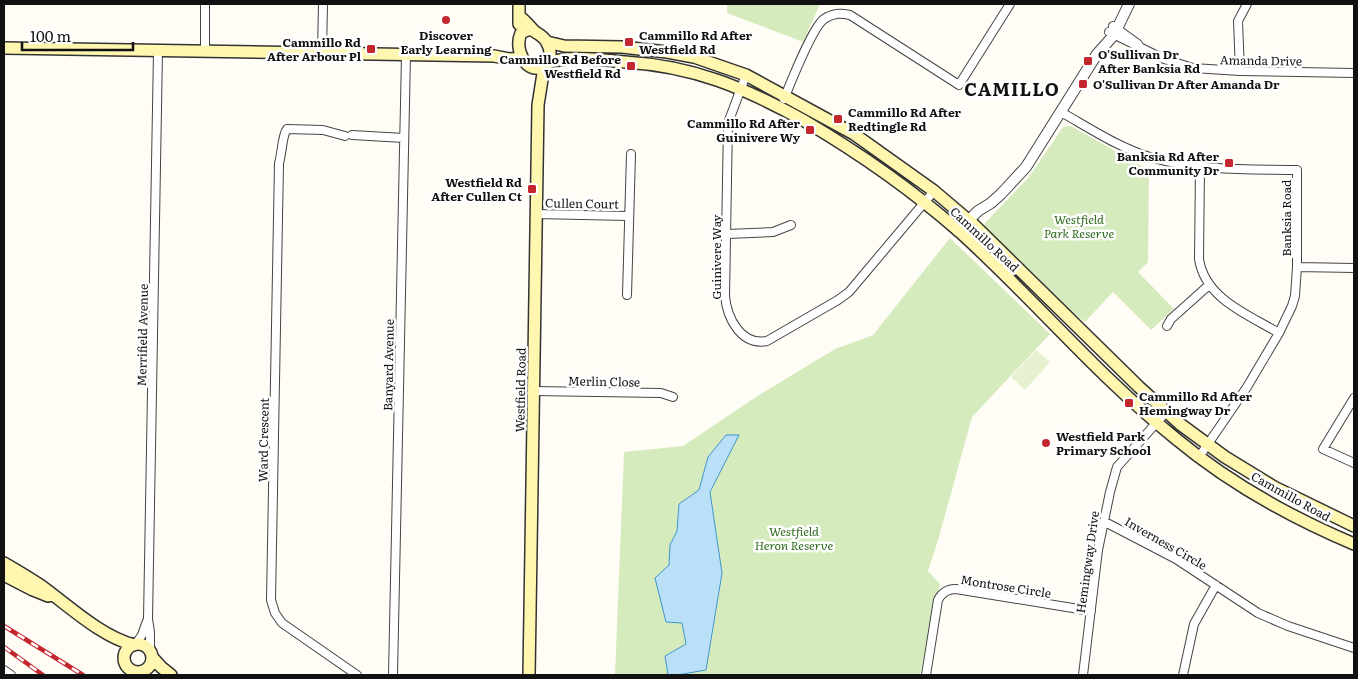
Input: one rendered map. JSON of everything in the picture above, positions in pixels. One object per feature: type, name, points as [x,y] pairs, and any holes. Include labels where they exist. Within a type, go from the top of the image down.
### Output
[{"type":"main road","points":[[519,4],[519,40],[522,58]]},
{"type":"main road","points":[[4,48],[494,56],[509,59],[522,58],[541,66],[549,53],[547,42],[520,17]]},
{"type":"main road","points":[[494,56],[519,40],[525,31],[534,30]]},
{"type":"main road","name":"Cammillo Road","points":[[547,42],[564,46],[622,47],[682,54],[746,74],[854,134],[934,191],[971,223],[1166,412],[1208,445],[1274,487],[1354,526]]},
{"type":"main road","name":"Cammillo Road","points":[[541,66],[566,59],[641,63],[677,68],[702,74],[740,88],[780,108],[874,164],[925,203],[961,233],[1120,391],[1199,456],[1256,495],[1285,512],[1354,544]]},
{"type":"main road","name":"Westfield Road","points":[[529,675],[538,105],[541,66]]},
{"type":"main road","points":[[4,563],[122,642],[144,645],[160,667],[171,675]]},
{"type":"main road","points":[[4,576],[60,600]]},
{"type":"main road","points":[[106,632],[131,669],[143,670],[150,665],[151,654]]},
{"type":"main road","points":[[125,659],[127,650],[134,645]]},
{"type":"main road","points":[[143,670],[155,675]]},
{"type":"street","points":[[205,4],[205,52]]},
{"type":"street","points":[[322,53],[323,4]]},
{"type":"street","points":[[780,108],[816,28],[828,16],[838,13],[850,15],[959,85],[1010,4]]},
{"type":"street","points":[[961,233],[971,223],[978,211],[991,203],[1026,167],[1097,54],[1100,44],[1114,30],[1119,12],[1128,4]]},
{"type":"street","points":[[1240,71],[1238,22],[1246,4]]},
{"type":"street","name":"Amanda Drive","points":[[1114,30],[1164,59],[1193,68],[1240,71],[1354,72]]},
{"type":"street","name":"Merrifield Avenue","points":[[151,654],[148,619],[158,51]]},
{"type":"street","name":"Banyard Avenue","points":[[393,675],[406,55]]},
{"type":"street","name":"Guinivere Way","points":[[746,74],[728,123],[725,296],[728,310],[742,334],[750,340],[767,341],[844,296],[934,191]]},
{"type":"street","name":"Banksia Road","points":[[1061,112],[1131,150],[1153,158],[1200,167],[1297,170],[1297,267],[1292,306],[1279,333],[1247,387],[1199,456]]},
{"type":"street","name":"Ward Crescent","points":[[357,675],[282,622],[275,613],[271,600],[279,163],[283,134],[287,129],[322,130],[348,135],[404,138]]},
{"type":"street","name":"Cullen Court","points":[[627,295],[631,154]]},
{"type":"street","points":[[1200,167],[1199,259],[1203,274],[1209,285],[1225,300],[1279,333]]},
{"type":"street","name":"Cullen Court","points":[[536,214],[628,216]]},
{"type":"street","points":[[727,234],[772,232],[791,225]]},
{"type":"street","points":[[1297,267],[1354,268]]},
{"type":"street","points":[[1167,326],[1171,319],[1209,285]]},
{"type":"street","name":"Merlin Close","points":[[533,391],[661,393],[674,396]]},
{"type":"street","points":[[1354,398],[1323,449],[1354,463]]},
{"type":"street","name":"Hemingway Drive","points":[[1083,675],[1098,550],[1117,467],[1166,412]]},
{"type":"street","name":"Inverness Circle","points":[[1105,522],[1170,555],[1266,616],[1288,626],[1354,648]]},
{"type":"street","points":[[1183,675],[1194,624],[1216,585]]},
{"type":"street","name":"Montrose Circle","points":[[926,675],[938,600],[947,590],[956,589],[1091,611]]},
{"type":"street","name":"Merrifield Avenue","points":[[134,645],[142,635],[148,619]]},
{"type":"street","points":[[4,670],[11,675]]},
{"type":"green space","points":[[727,4],[820,4],[803,42],[727,13]]},
{"type":"green space","name":"Westfield Park Reserve","points":[[1071,126],[1149,170],[1148,262],[1138,272],[1174,309],[1151,330],[1113,292],[1085,322],[1049,294],[985,228],[985,223],[1029,177],[1063,127]]},
{"type":"green space","name":"Westfield Heron Reserve","points":[[950,238],[1050,334],[972,417],[928,571],[940,584],[920,675],[615,675],[624,452],[683,446],[756,397],[835,349],[873,335]]},
{"type":"green space","points":[[1036,350],[1050,362],[1025,390],[1011,377]]},
{"type":"water","points":[[726,435],[739,435],[710,492],[722,573],[706,670],[668,675],[665,656],[686,644],[682,623],[666,622],[655,578],[669,565],[670,545],[677,531],[679,504],[699,490],[708,457]]},
{"type":"railway","points":[[4,626],[83,675]]},
{"type":"railway","points":[[4,647],[43,675]]},
{"type":"place","name":"Discover Early Learning","points":[[446,20]]},
{"type":"place","name":"Cammillo Rd After Westfield Rd","points":[[629,42]]},
{"type":"place","name":"Cammillo Rd After Arbour Pl","points":[[371,49]]},
{"type":"place","name":"O'Sullivan Dr After Banksia Rd","points":[[1088,61]]},
{"type":"place","name":"Cammillo Rd Before Westfield Rd","points":[[631,66]]},
{"type":"place","name":"O'Sullivan Dr After Amanda Dr","points":[[1083,84]]},
{"type":"place","name":"Cammillo Rd After Redtingle Rd","points":[[838,119]]},
{"type":"place","name":"Cammillo Rd After Guinivere Wy","points":[[810,130]]},
{"type":"place","name":"Banksia Rd After Community Dr","points":[[1229,163]]},
{"type":"place","name":"Westfield Rd After Cullen Ct","points":[[532,189]]},
{"type":"place","name":"Cammillo Rd After Hemingway Dr","points":[[1129,403]]},
{"type":"place","name":"Westfield Park Primary School","points":[[1046,443]]},
{"type":"district","name":"CAMILLO","points":[[1012,88]]}]
